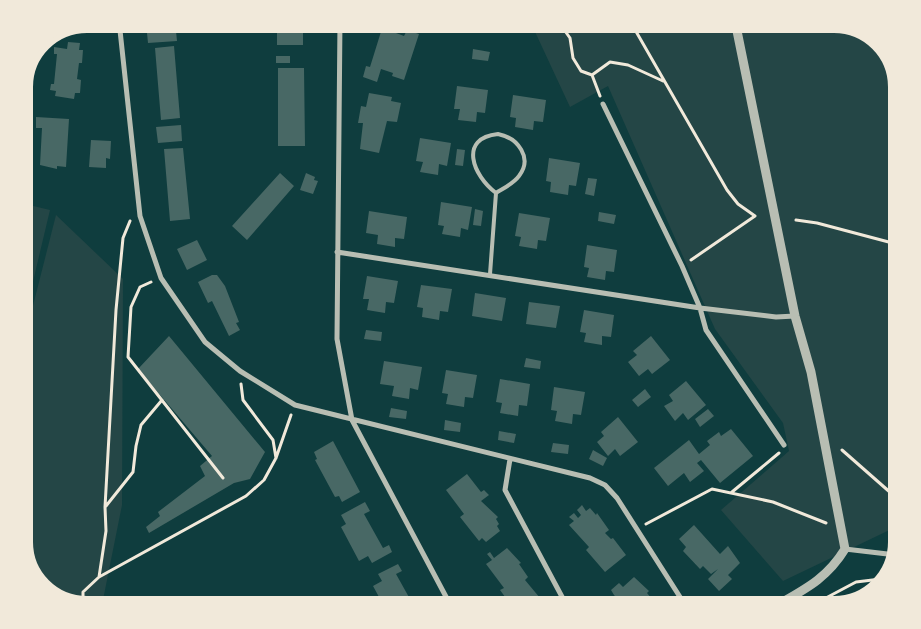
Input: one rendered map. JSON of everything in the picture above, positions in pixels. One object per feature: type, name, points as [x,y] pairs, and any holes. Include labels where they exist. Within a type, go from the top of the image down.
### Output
[{"type":"street","points":[[120,30],[140,216],[161,278],[204,342],[240,372],[295,405],[590,478],[605,485],[617,498],[682,599]]},
{"type":"street","points":[[340,30],[337,339],[352,420],[447,599]]},
{"type":"street","points":[[738,30],[795,316],[811,372],[845,549],[834,566],[817,582],[788,599]]},
{"type":"street","points":[[603,104],[682,266],[700,308],[706,330],[784,445]]},
{"type":"street","points":[[337,252],[490,274],[700,308],[776,317],[795,316]]},
{"type":"street","points":[[510,459],[505,490],[563,599]]},
{"type":"street","points":[[845,549],[890,554]]},
{"type":"lane","points":[[490,274],[496,193],[519,176],[524,161],[523,154],[516,142],[498,134],[488,137],[476,147],[473,162],[480,179],[496,193]]},
{"type":"path","points":[[564,30],[570,38],[573,58],[581,71],[592,75],[603,104]]},
{"type":"path","points":[[635,30],[727,190],[738,204],[755,216],[682,266]]},
{"type":"path","points":[[592,75],[610,62],[628,65],[664,82]]},
{"type":"path","points":[[99,577],[106,531],[105,508],[116,310],[123,238],[131,218],[140,216]]},
{"type":"path","points":[[796,220],[817,223],[891,243]]},
{"type":"path","points":[[161,278],[140,287],[131,307],[128,357],[223,478]]},
{"type":"path","points":[[240,372],[243,400],[273,440],[276,458]]},
{"type":"path","points":[[105,508],[133,472],[141,425],[162,400]]},
{"type":"path","points":[[83,599],[83,592],[99,577],[246,496],[264,480],[276,458],[295,405]]},
{"type":"path","points":[[731,493],[776,456],[784,445]]},
{"type":"path","points":[[842,450],[891,493]]},
{"type":"path","points":[[637,529],[712,489],[773,502],[826,522]]},
{"type":"path","points":[[824,599],[856,582],[877,579]]},
{"type":"shaded area","points":[[534,30],[842,30],[859,36],[877,49],[887,65],[891,79],[891,529],[783,581],[721,510],[789,451],[783,423],[715,329],[608,86],[570,107]]},
{"type":"shaded area","points":[[30,205],[50,210],[30,294]]},
{"type":"shaded area","points":[[56,215],[123,279],[122,505],[103,599],[79,599],[55,589],[42,577],[32,557],[30,546],[30,318]]},
{"type":"building","points":[[147,30],[176,30],[177,41],[148,43]]},
{"type":"building","points":[[277,30],[303,30],[303,45],[277,45]]},
{"type":"building","points":[[382,30],[397,30],[396,33],[404,36],[407,30],[419,34],[404,80],[392,76],[393,73],[381,69],[377,82],[363,77],[366,66],[370,67]]},
{"type":"building","points":[[68,42],[80,43],[79,50],[83,50],[82,63],[79,63],[77,79],[81,80],[80,93],[75,93],[74,99],[55,96],[56,91],[50,90],[51,84],[54,84],[57,54],[54,54],[54,47],[67,49]]},
{"type":"building","points":[[174,46],[180,118],[161,120],[155,48]]},
{"type":"building","points":[[473,49],[490,52],[488,61],[472,59]]},
{"type":"building","points":[[276,56],[290,56],[290,63],[276,63]]},
{"type":"building","points":[[278,68],[304,68],[305,146],[278,146]]},
{"type":"building","points":[[457,86],[488,90],[485,113],[477,112],[476,122],[458,120],[460,109],[454,109]]},
{"type":"building","points":[[369,93],[392,97],[391,101],[401,103],[397,122],[387,121],[379,153],[360,149],[363,123],[358,123],[361,106],[366,107]]},
{"type":"building","points":[[513,95],[546,100],[543,122],[534,121],[533,130],[515,127],[516,118],[510,117]]},
{"type":"building","points":[[36,117],[69,119],[66,167],[57,166],[57,169],[40,165],[42,128],[36,128]]},
{"type":"building","points":[[181,125],[182,141],[158,143],[156,127]]},
{"type":"building","points":[[420,138],[451,143],[447,166],[439,164],[438,175],[420,172],[423,162],[416,161]]},
{"type":"building","points":[[91,140],[111,141],[110,159],[106,158],[106,168],[89,167]]},
{"type":"building","points":[[183,148],[190,219],[170,221],[164,149]]},
{"type":"building","points":[[457,149],[465,150],[463,166],[455,165]]},
{"type":"building","points":[[549,158],[580,163],[576,186],[569,185],[568,195],[550,192],[551,182],[546,181]]},
{"type":"building","points":[[280,173],[294,186],[247,240],[232,226]]},
{"type":"building","points":[[306,173],[315,177],[314,180],[318,181],[313,194],[300,190]]},
{"type":"building","points":[[588,178],[597,179],[594,196],[585,194]]},
{"type":"building","points":[[441,202],[472,207],[468,230],[461,228],[460,237],[442,234],[444,226],[438,225]]},
{"type":"building","points":[[475,209],[483,211],[481,226],[473,225]]},
{"type":"building","points":[[369,211],[407,217],[404,239],[395,238],[395,247],[377,244],[378,235],[366,233]]},
{"type":"building","points":[[599,212],[616,215],[614,224],[598,221]]},
{"type":"building","points":[[519,213],[550,218],[546,241],[538,240],[537,249],[519,246],[521,237],[515,236]]},
{"type":"building","points":[[197,240],[207,260],[187,270],[177,249]]},
{"type":"building","points":[[587,245],[617,250],[614,272],[606,271],[605,280],[587,277],[589,268],[584,267]]},
{"type":"building","points":[[212,275],[217,275],[225,286],[239,322],[236,323],[240,330],[229,336],[212,301],[208,303],[198,282]]},
{"type":"building","points":[[367,276],[398,281],[394,303],[386,302],[385,313],[367,310],[369,299],[363,299]]},
{"type":"building","points":[[421,285],[452,289],[448,312],[440,311],[439,320],[422,317],[423,308],[417,307]]},
{"type":"building","points":[[475,293],[506,298],[502,321],[472,316]]},
{"type":"building","points":[[529,302],[560,306],[556,328],[526,324]]},
{"type":"building","points":[[584,310],[614,315],[611,337],[602,336],[602,345],[584,342],[586,333],[580,332]]},
{"type":"building","points":[[366,330],[382,332],[381,341],[364,339]]},
{"type":"building","points":[[169,336],[265,452],[250,479],[234,483],[149,533],[146,527],[160,516],[158,512],[205,476],[200,466],[212,456],[138,369]]},
{"type":"building","points":[[651,336],[670,360],[652,374],[648,369],[639,376],[628,362],[637,355],[633,351]]},
{"type":"building","points":[[526,358],[541,361],[540,369],[524,367]]},
{"type":"building","points":[[384,361],[422,367],[418,390],[410,388],[409,399],[392,396],[394,386],[380,384]]},
{"type":"building","points":[[446,370],[477,375],[473,398],[465,397],[464,407],[446,404],[448,394],[442,393]]},
{"type":"building","points":[[500,379],[530,384],[527,406],[519,405],[518,416],[500,413],[502,403],[496,402]]},
{"type":"building","points":[[686,381],[706,405],[688,420],[683,413],[675,421],[664,406],[673,401],[669,395]]},
{"type":"building","points":[[554,387],[585,392],[581,415],[573,414],[572,424],[555,421],[557,411],[551,410]]},
{"type":"building","points":[[645,389],[651,397],[638,407],[632,400]]},
{"type":"building","points":[[391,408],[407,411],[406,419],[389,417]]},
{"type":"building","points":[[708,409],[714,416],[700,427],[695,419]]},
{"type":"building","points":[[618,417],[638,442],[620,456],[615,449],[608,456],[597,442],[604,436],[601,432]]},
{"type":"building","points":[[445,420],[461,423],[460,432],[444,430]]},
{"type":"building","points":[[731,429],[753,456],[720,483],[701,460],[697,463],[704,471],[690,482],[684,473],[668,486],[654,468],[689,440],[699,454],[710,445],[707,441],[719,432],[721,436]]},
{"type":"building","points":[[499,431],[516,434],[514,443],[498,440]]},
{"type":"building","points":[[333,441],[360,492],[342,502],[339,496],[335,497],[315,460],[317,459],[314,452]]},
{"type":"building","points":[[553,443],[569,445],[568,454],[551,452]]},
{"type":"building","points":[[593,450],[607,458],[603,466],[589,459]]},
{"type":"building","points":[[467,474],[481,492],[484,490],[489,495],[481,501],[498,517],[496,519],[499,524],[497,526],[500,531],[486,542],[482,538],[479,541],[460,517],[464,514],[446,490]]},
{"type":"building","points":[[365,502],[370,511],[364,514],[383,548],[389,545],[392,552],[372,563],[368,556],[359,561],[341,527],[346,524],[341,515]]},
{"type":"building","points":[[582,505],[586,511],[590,508],[596,515],[597,513],[609,530],[605,533],[611,539],[613,538],[626,555],[605,572],[586,550],[589,547],[569,525],[574,521],[569,517],[574,513],[578,518],[581,515],[577,510]]},
{"type":"building","points":[[694,525],[720,554],[728,546],[740,563],[728,575],[732,579],[719,591],[708,579],[718,569],[711,574],[703,566],[700,569],[683,551],[686,547],[679,539]]},
{"type":"building","points":[[507,548],[521,563],[519,564],[528,577],[525,580],[540,598],[506,599],[500,590],[504,588],[486,564],[492,560],[487,554],[490,552],[494,558]]},
{"type":"building","points":[[398,564],[402,571],[396,574],[410,599],[380,599],[373,586],[382,581],[378,574]]},
{"type":"building","points":[[634,577],[649,591],[647,593],[652,599],[618,599],[611,590],[619,583],[623,587]]}]
